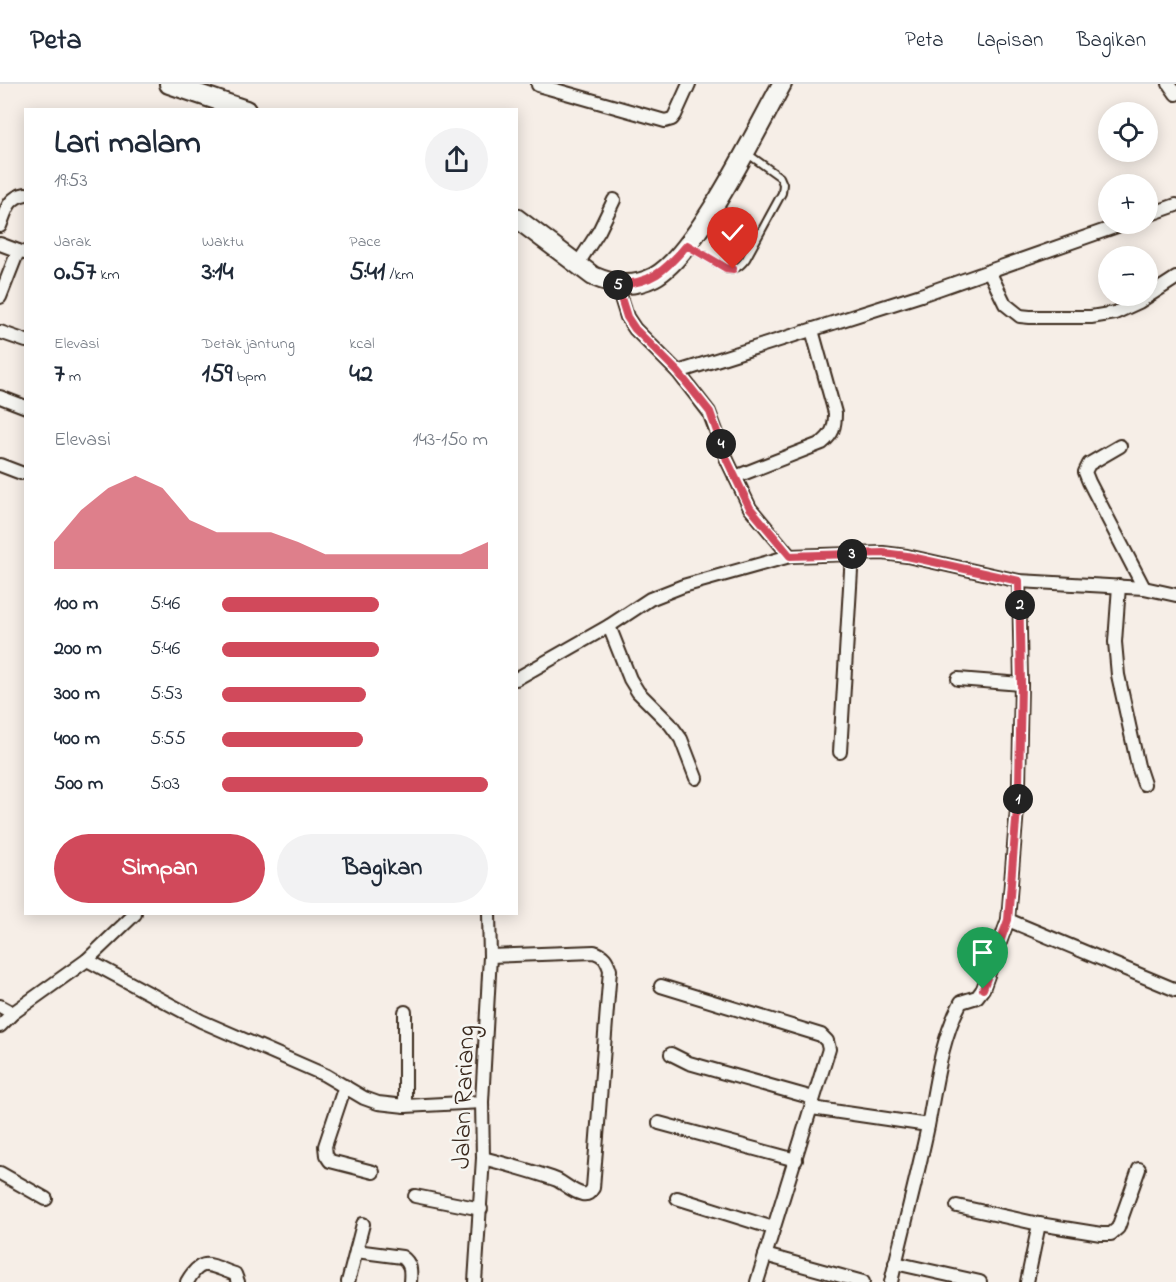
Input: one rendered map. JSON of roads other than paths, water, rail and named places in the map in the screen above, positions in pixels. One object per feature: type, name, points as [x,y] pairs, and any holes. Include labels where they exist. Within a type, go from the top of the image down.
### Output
[{"type":"street","points":[[169,84],[240,108]]},
{"type":"street","points":[[538,85],[665,121],[672,119],[675,115],[689,84]]},
{"type":"street","points":[[518,220],[593,276],[617,285],[644,282],[656,276],[672,263],[704,222],[782,84]]},
{"type":"street","points":[[1169,84],[1176,94]]},
{"type":"street","points":[[0,226],[11,200],[24,194]]},
{"type":"street","points":[[578,265],[599,231],[614,200]]},
{"type":"street","points":[[1158,211],[1176,205]]},
{"type":"street","points":[[678,372],[989,272],[1098,233]]},
{"type":"street","points":[[0,244],[22,252],[0,297]]},
{"type":"street","points":[[989,272],[1005,304],[1020,316],[1030,317],[1091,317],[1115,313],[1139,302],[1176,278]]},
{"type":"street","points":[[617,285],[627,317],[635,329],[678,372],[710,412],[735,477],[750,508],[790,556]]},
{"type":"street","points":[[735,477],[822,443],[830,436],[835,426],[835,413],[812,330]]},
{"type":"street","points":[[0,332],[24,340]]},
{"type":"street","points":[[0,397],[24,406]]},
{"type":"street","points":[[1120,446],[1089,464],[1085,472],[1143,588]]},
{"type":"street","points":[[0,465],[21,473]]},
{"type":"street","points":[[518,678],[609,626],[650,599],[683,586],[790,556],[883,553],[907,556],[1019,581],[1143,588],[1176,595]]},
{"type":"street","points":[[840,752],[852,554]]},
{"type":"street","points":[[891,1282],[928,1125],[935,1083],[952,1022],[961,1002],[977,997],[983,989],[1008,920],[1019,784],[1021,684],[1019,581]]},
{"type":"street","points":[[1119,586],[1115,642],[1118,675],[1144,784]]},
{"type":"street","points":[[609,626],[630,679],[638,692],[670,724],[681,739],[696,778]]},
{"type":"street","points":[[958,679],[1021,684]]},
{"type":"street","points":[[0,1026],[87,960],[134,915]]},
{"type":"street","name":"Jalan Rariang","points":[[475,1282],[483,1158],[482,1102],[490,956],[489,915]]},
{"type":"street","points":[[1008,920],[1176,990]]},
{"type":"street","points":[[483,1158],[544,1175],[578,1193],[585,1195],[590,1193],[593,1188],[610,970],[607,960],[594,952],[490,956]]},
{"type":"street","points":[[87,960],[201,1021],[325,1075],[364,1098],[378,1103],[405,1106],[482,1102]]},
{"type":"street","points":[[661,986],[821,1035],[827,1041],[829,1048],[757,1282]]},
{"type":"street","points":[[0,1006],[13,1014]]},
{"type":"street","points":[[405,1012],[405,1106]]},
{"type":"street","points":[[671,1054],[689,1063],[812,1103],[928,1125]]},
{"type":"street","points":[[345,1086],[325,1146],[326,1155],[330,1161],[372,1172]]},
{"type":"street","points":[[659,1123],[796,1160]]},
{"type":"street","points":[[957,1206],[1040,1224],[1111,1234],[1118,1228],[1139,1169]]},
{"type":"street","points":[[0,1173],[46,1199]]},
{"type":"street","points":[[415,1196],[481,1209]]},
{"type":"street","points":[[677,1198],[773,1228]]},
{"type":"street","points":[[348,1282],[363,1224]]},
{"type":"street","points":[[1027,1282],[1040,1224]]},
{"type":"street","points":[[356,1251],[402,1257],[410,1266],[410,1282]]},
{"type":"street","points":[[765,1255],[863,1282]]},
{"type":"street","points":[[895,1263],[980,1282]]},
{"type":"street","points":[[187,1282],[193,1271],[205,1264],[235,1274],[238,1282]]},
{"type":"lane","points":[[687,245],[726,268],[740,267],[746,259],[782,193],[783,184],[780,177],[745,152]]}]
